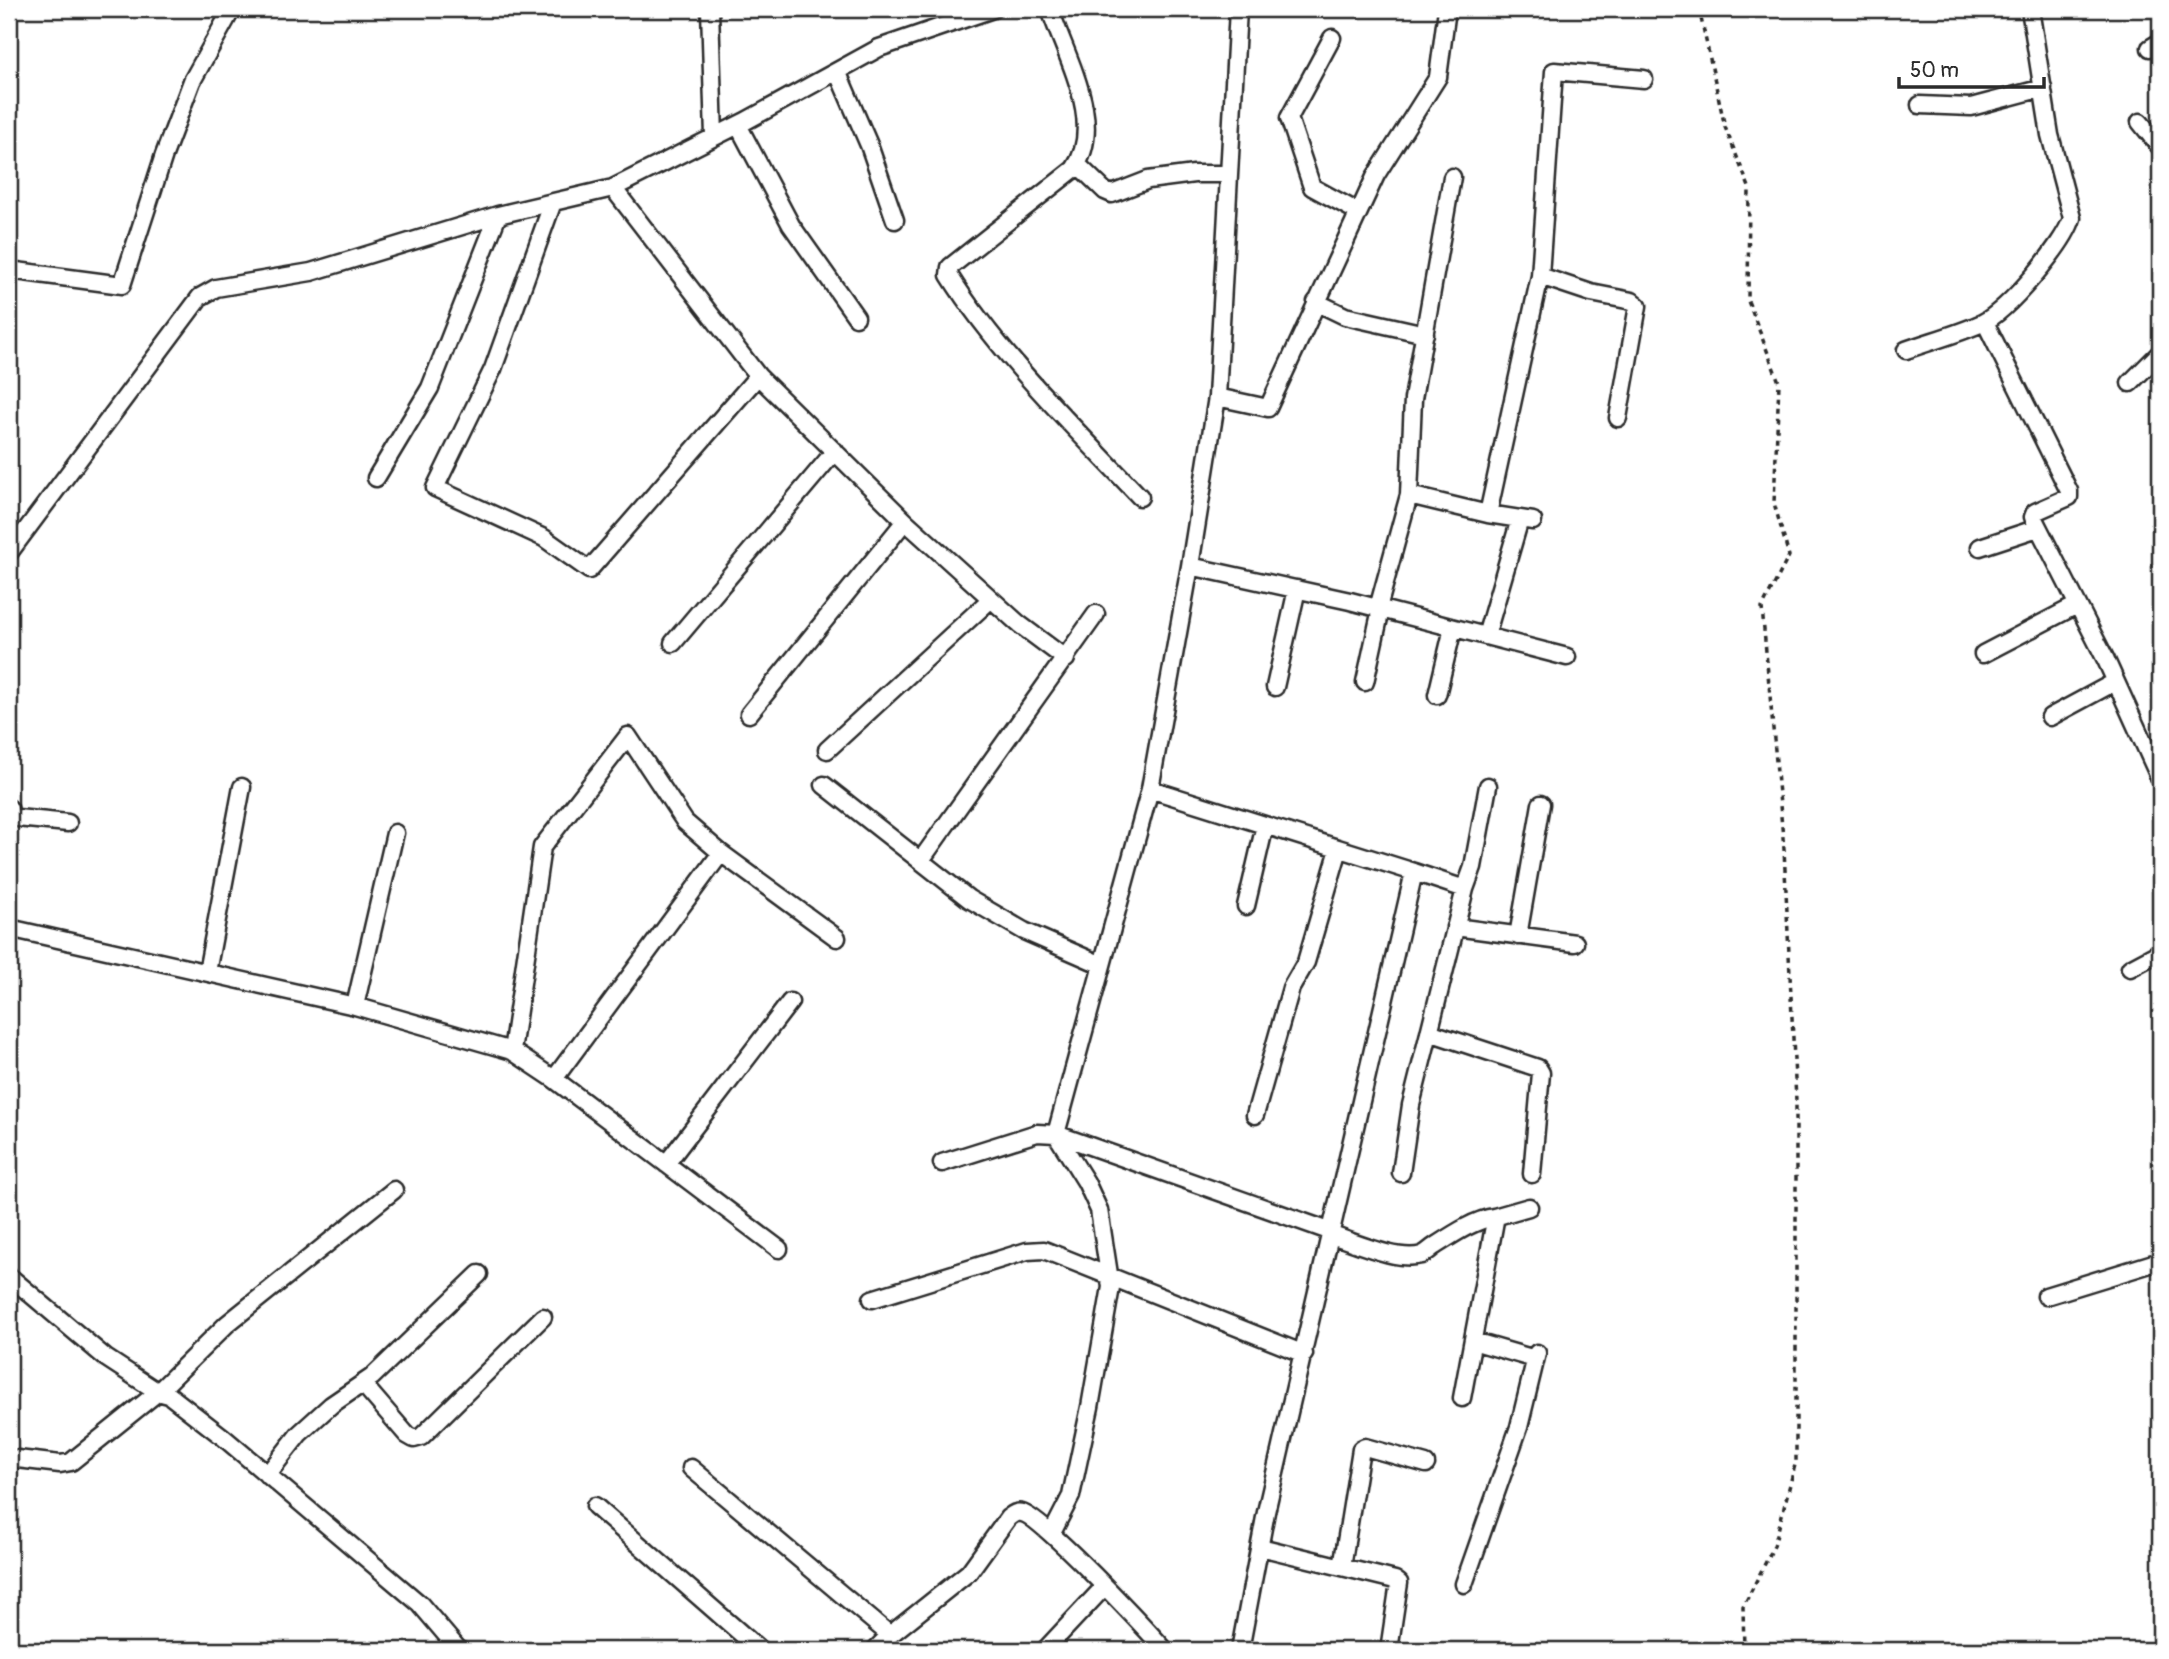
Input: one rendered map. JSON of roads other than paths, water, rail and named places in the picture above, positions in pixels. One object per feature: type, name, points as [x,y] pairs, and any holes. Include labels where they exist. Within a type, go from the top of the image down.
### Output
[{"type":"street","points":[[9,270],[122,285],[164,156],[192,81],[232,9]]},
{"type":"street","points":[[710,9],[714,137]]},
{"type":"street","points":[[9,552],[200,297],[216,288],[311,272],[498,215],[613,188],[738,125],[879,48],[993,9]]},
{"type":"street","points":[[1050,9],[1081,94],[1087,128],[1082,158],[950,267],[948,275],[965,301],[1035,385],[1140,497]]},
{"type":"street","points":[[1052,1534],[1071,1496],[1111,1287],[1099,1209],[1086,1182],[1056,1134],[1150,789],[1190,566],[1217,397],[1238,9]]},
{"type":"street","points":[[1217,397],[1268,408],[1376,175],[1438,77],[1447,9]]},
{"type":"street","points":[[1906,350],[1985,322],[2031,280],[2069,229],[2072,218],[2050,135],[2030,9]]},
{"type":"street","points":[[1332,38],[1289,118],[1312,187],[1358,212]]},
{"type":"street","points":[[837,71],[869,145],[895,220]]},
{"type":"street","points":[[1488,514],[1540,276],[1554,71],[1644,79]]},
{"type":"street","points":[[1920,105],[1971,107],[2043,88]]},
{"type":"street","points":[[2140,122],[2160,147]]},
{"type":"street","points":[[738,125],[791,225],[856,317]]},
{"type":"street","points":[[1077,164],[1105,191],[1112,194],[1147,180],[1194,174],[1228,174]]},
{"type":"street","points":[[1365,682],[1380,608],[1409,495],[1413,399],[1452,177]]},
{"type":"street","points":[[613,188],[758,376],[905,521],[1019,624],[1066,659]]},
{"type":"street","points":[[553,202],[493,369],[435,488],[544,538],[589,570],[758,376]]},
{"type":"street","points":[[376,478],[430,388],[498,215]]},
{"type":"street","points":[[1540,276],[1591,293],[1632,301],[1637,306],[1618,418]]},
{"type":"street","points":[[1316,302],[1345,316],[1424,334]]},
{"type":"street","points":[[1985,322],[2069,491],[2069,497],[2035,512],[2033,517],[2160,779]]},
{"type":"street","points":[[2130,383],[2160,353]]},
{"type":"street","points":[[673,643],[835,451]]},
{"type":"street","points":[[1409,495],[1526,520],[1486,636]]},
{"type":"street","points":[[749,714],[905,521]]},
{"type":"street","points":[[1980,547],[2038,528]]},
{"type":"street","points":[[1190,566],[1380,608],[1567,657]]},
{"type":"street","points":[[1275,687],[1297,589]]},
{"type":"street","points":[[827,750],[991,599]]},
{"type":"street","points":[[1983,654],[2077,605]]},
{"type":"street","points":[[920,860],[1096,614]]},
{"type":"street","points":[[1437,695],[1453,628]]},
{"type":"street","points":[[2050,717],[2115,682]]},
{"type":"street","points":[[512,1051],[542,847],[628,736],[685,821],[721,853],[837,938]]},
{"type":"street","points":[[824,785],[969,898],[1024,931],[1102,965]]},
{"type":"street","points":[[1401,1172],[1411,1105],[1455,927],[1473,866],[1488,786]]},
{"type":"street","points":[[207,972],[242,788]]},
{"type":"street","points":[[1150,789],[1465,889]]},
{"type":"street","points":[[1518,936],[1541,804]]},
{"type":"street","points":[[9,808],[12,816],[17,818],[68,823]]},
{"type":"street","points":[[1246,906],[1265,825]]},
{"type":"street","points":[[355,1006],[395,833]]},
{"type":"street","points":[[1255,1115],[1291,988],[1306,962],[1339,849]]},
{"type":"street","points":[[554,1079],[721,853]]},
{"type":"street","points":[[1240,1650],[1259,1547],[1414,872]]},
{"type":"street","points":[[1455,927],[1574,943]]},
{"type":"street","points":[[9,928],[355,1006],[512,1051],[554,1079],[779,1249]]},
{"type":"street","points":[[2130,968],[2160,951]]},
{"type":"street","points":[[666,1164],[790,1002]]},
{"type":"street","points":[[1429,1031],[1538,1068],[1541,1073],[1532,1174]]},
{"type":"street","points":[[942,1163],[1037,1133],[1056,1134],[1390,1254],[1425,1254],[1434,1246],[1483,1219],[1529,1207]]},
{"type":"street","points":[[9,1458],[60,1464],[71,1462],[158,1392],[227,1324],[394,1190]]},
{"type":"street","points":[[1462,1398],[1494,1217]]},
{"type":"street","points":[[872,1299],[1027,1251],[1044,1250],[1304,1354]]},
{"type":"street","points":[[2046,1296],[2160,1261]]},
{"type":"street","points":[[267,1475],[299,1434],[331,1405],[363,1384],[479,1275]]},
{"type":"street","points":[[9,1276],[106,1358],[158,1392],[169,1395],[223,1437],[420,1604],[458,1650]]},
{"type":"street","points":[[363,1384],[407,1435],[414,1439],[421,1437],[543,1317]]},
{"type":"street","points":[[1464,1584],[1518,1427],[1536,1356],[1473,1342]]},
{"type":"street","points":[[1342,1567],[1361,1450],[1365,1447],[1426,1464]]},
{"type":"street","points":[[691,1468],[890,1635]]},
{"type":"street","points":[[596,1506],[760,1650]]},
{"type":"street","points":[[875,1650],[969,1572],[1007,1518],[1016,1513],[1024,1513],[1052,1534],[1165,1650]]},
{"type":"street","points":[[1259,1547],[1399,1583],[1389,1650]]},
{"type":"street","points":[[1045,1650],[1104,1587]]}]
